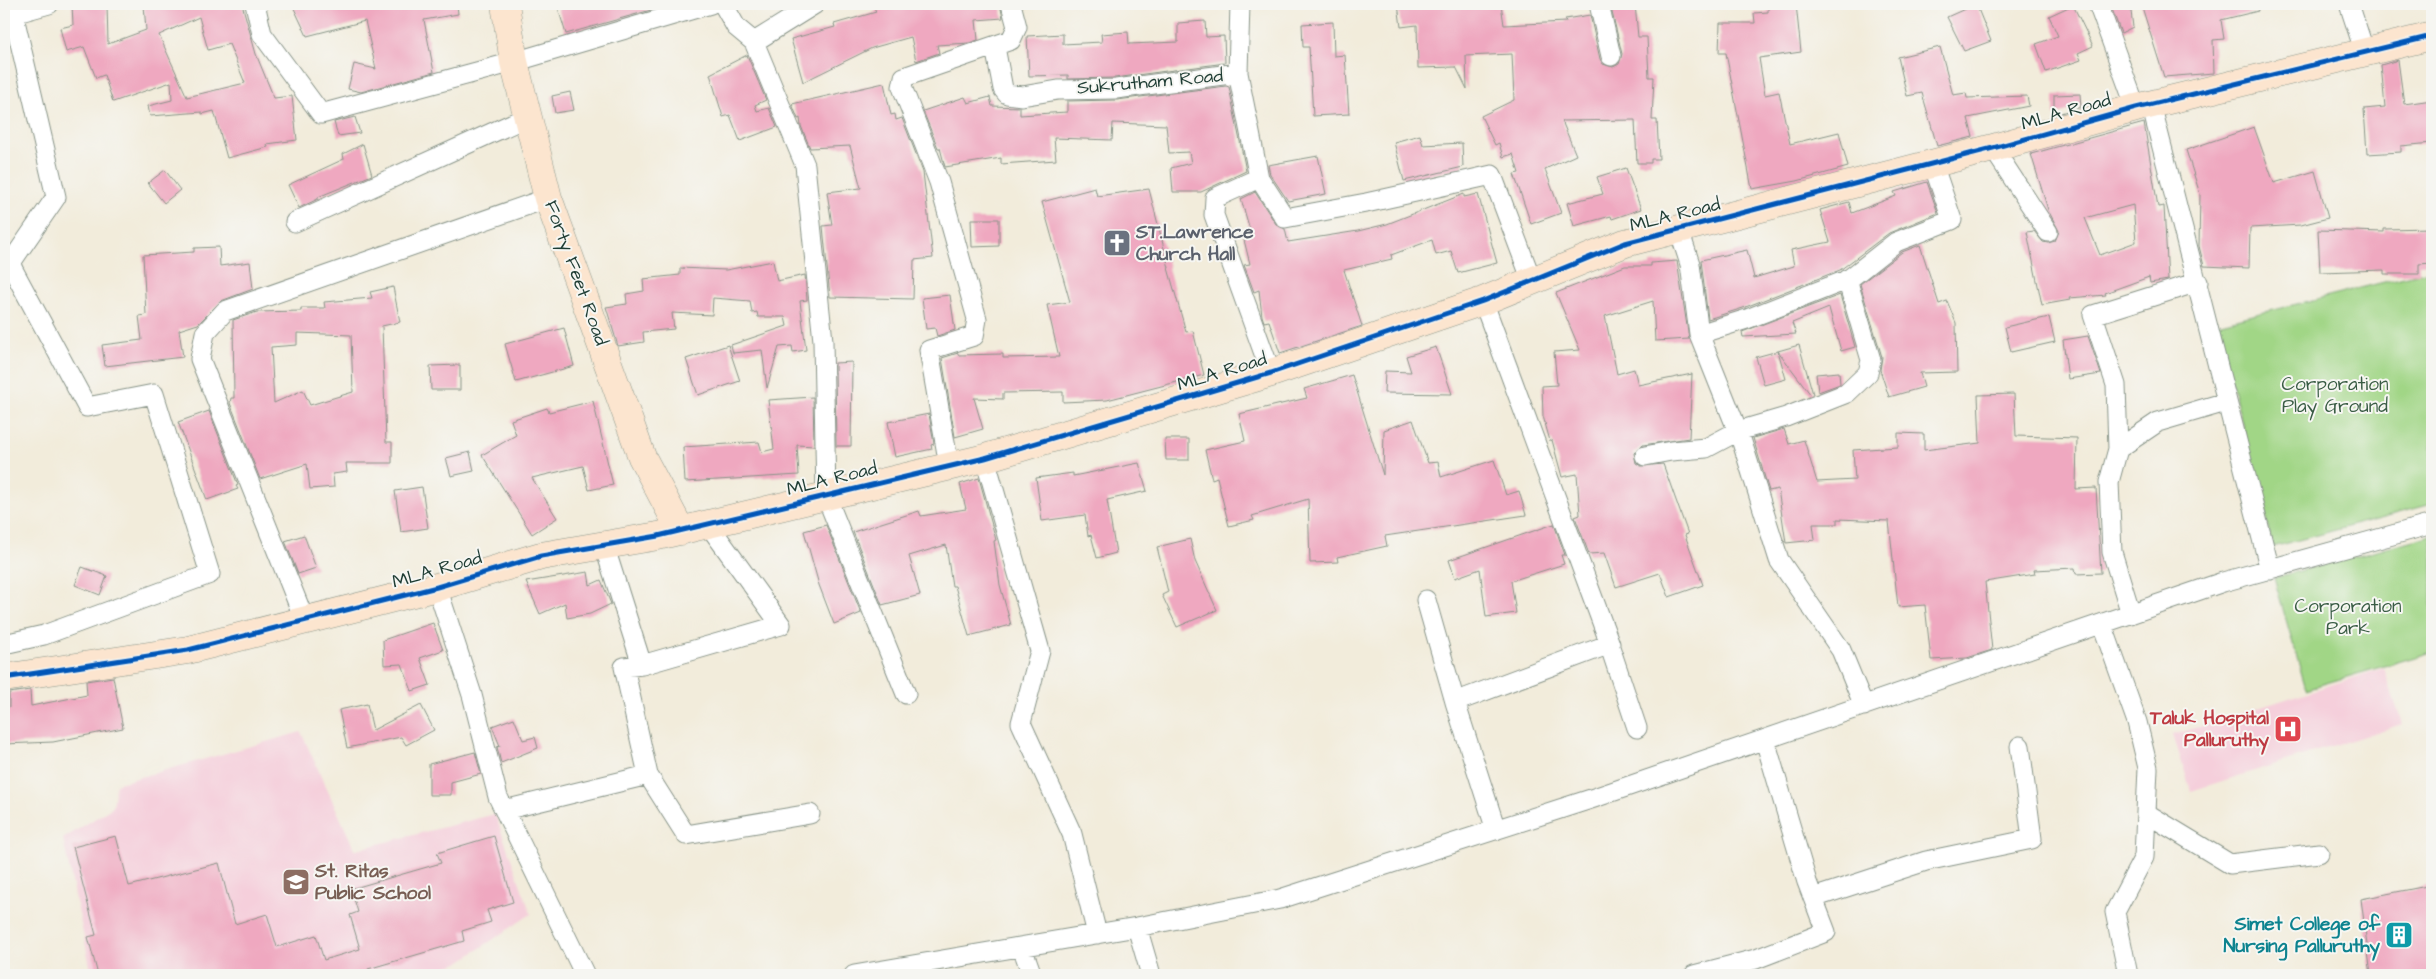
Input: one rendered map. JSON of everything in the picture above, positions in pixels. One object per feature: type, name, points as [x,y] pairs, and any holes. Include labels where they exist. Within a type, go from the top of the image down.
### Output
[{"type":"street","points":[[4,644],[44,635],[210,574],[154,394],[86,407],[10,264],[56,197],[12,9],[49,4]]},
{"type":"street","points":[[255,4],[262,34],[321,114],[514,62],[711,4]]},
{"type":"street","name":"Forty Feet Road","points":[[505,4],[514,62],[548,198],[642,457],[681,531]]},
{"type":"street","points":[[723,4],[736,28],[754,42],[805,165],[823,341],[826,496],[906,694]]},
{"type":"street","points":[[754,42],[814,4]]},
{"type":"street","points":[[949,466],[929,350],[974,336],[977,319],[939,182],[902,87],[904,77],[1011,40],[1017,28],[1012,4]]},
{"type":"street","points":[[1238,73],[1240,4]]},
{"type":"street","points":[[1599,4],[1611,56]]},
{"type":"street","points":[[2098,4],[2143,106],[2198,282],[2226,402],[2270,570]]},
{"type":"street","points":[[2349,4],[2366,53]]},
{"type":"street","name":"MLA Road","points":[[4,678],[188,650],[437,587],[541,556],[681,531],[985,458],[1271,373],[1483,301],[1625,244],[1993,148],[2143,106],[2432,36]]},
{"type":"street","name":"Sukrutham Road","points":[[995,47],[1003,89],[1007,94],[1022,96],[1058,90],[1116,88],[1238,73],[1258,178]]},
{"type":"street","points":[[295,222],[529,116]]},
{"type":"street","points":[[1993,148],[2048,232]]},
{"type":"street","points":[[1699,334],[1748,319],[1847,279],[1896,242],[1952,220],[1932,164]]},
{"type":"street","points":[[1271,373],[1214,215],[1215,198],[1258,178],[1285,218],[1366,203],[1492,175],[1532,281]]},
{"type":"street","points":[[305,621],[200,359],[205,333],[225,311],[548,198]]},
{"type":"street","points":[[1679,230],[1690,264],[1699,334],[1738,431],[1778,560],[1841,650],[1864,706]]},
{"type":"street","points":[[1645,456],[1671,451],[1706,448],[1738,431],[1786,417],[1847,393],[1868,373],[1871,360],[1847,279]]},
{"type":"street","points":[[2131,614],[2112,552],[2109,482],[2118,449],[2116,386],[2093,315],[2198,282]]},
{"type":"street","points":[[1483,301],[1609,644],[1637,728]]},
{"type":"street","points":[[2118,449],[2158,422],[2226,402]]},
{"type":"street","points":[[985,458],[1040,651],[1021,723],[1072,834],[1097,934]]},
{"type":"street","points":[[708,524],[781,625],[642,665],[624,667],[648,775],[686,835],[810,814]]},
{"type":"street","points":[[854,975],[1138,928],[1280,899],[1496,830],[1765,740],[2223,582],[2432,524]]},
{"type":"street","points":[[604,545],[642,665]]},
{"type":"street","points":[[437,587],[472,695],[498,797],[584,975]]},
{"type":"street","points":[[1426,600],[1455,702],[1496,830]]},
{"type":"street","points":[[2102,624],[2137,722],[2148,768],[2144,857],[2115,912],[2128,975]]},
{"type":"street","points":[[1455,702],[1609,644]]},
{"type":"street","points":[[1694,975],[1756,959],[1826,932],[1813,898],[1765,740]]},
{"type":"street","points":[[1813,898],[1926,861],[2032,839],[2020,746]]},
{"type":"street","points":[[504,810],[648,775]]},
{"type":"street","points":[[2146,813],[2230,864],[2319,853]]},
{"type":"street","points":[[1138,928],[1151,975]]},
{"type":"street","points":[[1022,947],[1032,975]]},
{"type":"shaded area","name":"Taluk Hospital Palluruthy","points":[[2384,668],[2402,724],[2191,791],[2173,735]]},
{"type":"shaded area","name":"St. Ritas Public School","points":[[301,732],[355,850],[495,814],[531,914],[458,963],[419,975],[92,975],[63,839],[113,807],[116,784]]},
{"type":"green space","name":"Corporation Play Ground","points":[[2432,270],[2432,504],[2273,547],[2217,324]]},
{"type":"green space","name":"Corporation Park","points":[[2432,535],[2432,652],[2306,689],[2274,578]]},
{"type":"building","points":[[72,4],[107,4],[108,44],[146,30],[144,5],[242,4],[256,54],[274,98],[292,96],[297,140],[267,144],[268,147],[227,158],[214,111],[202,114],[202,112],[150,116],[148,106],[172,100],[171,82],[113,102],[104,75],[96,78],[84,47],[66,52],[60,28],[73,25]],"holes":[[[199,17],[208,50],[229,44],[245,83],[187,97],[159,35]]]},
{"type":"building","points":[[292,4],[457,4],[458,14],[424,20],[434,72],[361,92],[348,89],[354,64],[376,69],[365,21],[307,36]]},
{"type":"building","points":[[571,4],[651,4],[651,10],[566,34],[558,8]]},
{"type":"building","points":[[873,4],[1000,4],[1003,18],[976,20],[978,40],[969,43],[937,45],[939,53],[916,61],[911,37],[872,48],[803,82],[791,39],[835,27],[834,24],[876,12]]},
{"type":"building","points":[[1398,4],[1501,4],[1504,25],[1566,22],[1565,19],[1590,15],[1600,59],[1603,64],[1613,67],[1619,64],[1622,54],[1610,4],[1635,4],[1638,37],[1647,37],[1649,77],[1654,77],[1652,120],[1657,120],[1659,159],[1651,159],[1651,163],[1637,163],[1635,120],[1562,121],[1576,155],[1545,169],[1561,213],[1531,224],[1514,174],[1519,173],[1513,154],[1503,157],[1499,143],[1495,145],[1481,116],[1514,100],[1512,54],[1466,56],[1467,89],[1456,67],[1418,68],[1417,25],[1401,27]]},
{"type":"building","points":[[1796,4],[1801,52],[1759,58],[1765,95],[1779,92],[1790,144],[1839,132],[1848,167],[1797,181],[1752,189],[1726,53],[1719,53],[1720,23],[1755,23],[1754,13],[1768,12],[1768,5]]},
{"type":"building","points":[[1976,4],[1991,41],[1964,51],[1947,17]]},
{"type":"building","points":[[2110,4],[2130,4],[2133,27],[2121,33]]},
{"type":"building","points":[[2141,4],[2257,4],[2258,11],[2221,20],[2224,39],[2213,40],[2214,73],[2164,77]]},
{"type":"building","points":[[2073,5],[2093,46],[2078,53],[2081,60],[2046,72],[2036,44],[2058,36],[2049,16]]},
{"type":"building","points":[[1205,21],[1206,37],[1224,36],[1225,63],[1115,78],[1068,79],[1068,75],[1029,76],[1027,36],[1063,34],[1063,44],[1102,42],[1101,34],[1128,32],[1129,44],[1178,42],[1178,23]]},
{"type":"building","points":[[1333,22],[1334,56],[1345,55],[1349,114],[1313,116],[1309,47],[1303,47],[1302,24]]},
{"type":"building","points":[[1940,47],[1953,95],[1966,93],[1967,98],[2027,96],[2029,106],[1968,118],[1973,137],[1937,146],[1922,93],[1907,96],[1898,57]]},
{"type":"building","points":[[747,55],[766,100],[755,105],[757,111],[769,108],[777,127],[740,141],[730,115],[723,117],[710,74]]},
{"type":"building","points":[[2398,60],[2404,104],[2432,100],[2432,143],[2401,146],[2401,152],[2367,154],[2364,109],[2385,107],[2381,65]]},
{"type":"building","points":[[884,83],[891,115],[895,114],[896,120],[902,118],[923,172],[933,258],[914,260],[913,299],[830,297],[823,226],[832,225],[827,192],[861,188],[850,146],[810,148],[801,126],[800,118],[798,119],[792,104]]},
{"type":"building","points":[[1229,87],[1246,171],[1201,192],[1173,192],[1171,168],[1191,163],[1189,152],[1169,153],[1166,125],[1113,123],[1112,140],[1054,138],[1056,160],[1001,164],[1001,158],[945,167],[940,148],[938,148],[923,111],[965,97],[968,103],[990,97],[992,106],[1020,107],[1020,115],[1067,112],[1067,101],[1117,100]]},
{"type":"building","points":[[570,92],[574,110],[555,113],[552,96]]},
{"type":"building","points":[[2080,94],[2081,107],[2054,115],[2054,95]]},
{"type":"building","points":[[355,117],[360,133],[338,136],[334,122]]},
{"type":"building","points":[[2144,123],[2158,207],[2164,206],[2168,280],[2150,283],[2149,277],[2105,293],[2106,295],[2069,298],[2070,300],[2042,305],[2027,232],[2034,231],[2043,242],[2048,243],[2055,241],[2059,231],[2048,210],[2031,154]],"holes":[[[2133,205],[2136,242],[2100,255],[2085,218]]]},
{"type":"building","points":[[2254,127],[2274,183],[2315,171],[2328,218],[2301,225],[2250,228],[2249,268],[2204,266],[2199,246],[2200,194],[2186,150]]},
{"type":"building","points":[[1420,135],[1423,145],[1462,143],[1463,167],[1404,181],[1394,142]]},
{"type":"building","points":[[363,144],[372,175],[318,197],[318,199],[299,208],[288,185],[344,159],[343,154]]},
{"type":"building","points":[[1318,156],[1326,194],[1288,201],[1270,174],[1268,165]]},
{"type":"building","points":[[1626,168],[1641,209],[1612,219],[1611,216],[1574,226],[1567,203],[1603,194],[1597,177]]},
{"type":"building","points":[[165,170],[180,190],[164,203],[148,183]]},
{"type":"building","points":[[1927,182],[1938,213],[1889,233],[1840,270],[1743,308],[1708,319],[1701,260],[1747,250],[1754,278],[1794,266],[1791,250],[1830,242],[1820,210],[1849,202],[1852,213],[1896,196],[1894,192]]},
{"type":"building","points":[[1095,188],[1097,196],[1149,189],[1186,332],[1193,331],[1204,375],[1107,400],[1063,402],[1063,392],[1003,393],[1003,399],[974,398],[983,429],[955,437],[942,358],[958,353],[958,355],[1003,354],[1003,358],[1059,357],[1047,305],[1070,302],[1042,202]]},
{"type":"building","points":[[1255,192],[1276,224],[1285,229],[1288,242],[1358,231],[1387,224],[1464,194],[1464,197],[1478,194],[1497,263],[1458,273],[1451,251],[1436,255],[1432,240],[1391,255],[1392,259],[1344,270],[1362,326],[1280,353],[1269,321],[1264,322],[1262,316],[1259,290],[1254,292],[1244,265],[1250,264],[1242,232],[1250,230],[1241,199]]},
{"type":"building","points":[[971,219],[999,219],[999,246],[972,247]]},
{"type":"building","points":[[2432,228],[2432,263],[2419,264],[2419,274],[2384,274],[2384,270],[2320,272],[2318,230],[2384,232],[2384,229]]},
{"type":"building","points":[[1920,245],[1939,304],[1947,301],[1956,323],[1957,372],[1920,373],[1924,387],[1889,397],[1880,370],[1882,357],[1860,284],[1902,252]]},
{"type":"building","points":[[219,247],[220,266],[250,262],[253,289],[221,301],[198,324],[179,330],[183,357],[105,366],[102,345],[142,340],[139,316],[146,315],[143,255],[194,252],[194,248]]},
{"type":"building","points":[[773,261],[777,281],[805,275],[807,300],[800,301],[806,350],[793,352],[792,346],[779,347],[767,388],[762,350],[733,353],[731,345],[787,326],[785,317],[758,317],[757,312],[752,313],[750,301],[713,298],[712,315],[672,313],[674,329],[643,332],[644,342],[618,346],[606,307],[627,304],[626,294],[644,291],[643,279],[680,275],[680,268],[726,270]]},
{"type":"building","points":[[1677,261],[1689,339],[1655,341],[1653,301],[1605,316],[1617,374],[1634,369],[1638,385],[1692,374],[1689,438],[1643,445],[1634,453],[1636,463],[1641,466],[1663,464],[1688,534],[1685,535],[1703,585],[1669,597],[1660,573],[1616,587],[1604,553],[1589,554],[1575,517],[1580,515],[1577,474],[1562,477],[1543,416],[1542,386],[1557,385],[1554,352],[1580,350],[1556,293],[1625,266],[1651,266],[1651,263]]},
{"type":"building","points":[[393,287],[400,322],[382,326],[386,442],[392,442],[392,463],[346,463],[347,472],[333,474],[334,487],[310,489],[307,464],[260,479],[230,403],[231,398],[234,398],[233,320],[257,312],[301,311],[301,308],[325,308],[324,302],[372,298],[370,292]],"holes":[[[297,333],[351,335],[353,392],[310,405],[303,390],[274,403],[271,347],[297,345]]]},
{"type":"building","points":[[950,295],[955,330],[937,336],[935,328],[926,329],[922,298]]},
{"type":"building","points":[[1840,295],[1855,347],[1841,351],[1829,308],[1792,323],[1796,334],[1743,337],[1742,332]]},
{"type":"building","points":[[2049,317],[2055,342],[2011,352],[2005,327]]},
{"type":"building","points":[[564,328],[574,366],[516,382],[505,344]]},
{"type":"building","points":[[2088,336],[2101,374],[2068,379],[2063,340]]},
{"type":"building","points":[[728,345],[740,381],[698,395],[686,359]]},
{"type":"building","points":[[1799,345],[1813,394],[1811,395],[1778,351]]},
{"type":"building","points":[[1436,347],[1452,394],[1384,393],[1385,371],[1411,372],[1406,356]]},
{"type":"building","points":[[1778,351],[1786,379],[1764,385],[1756,357]]},
{"type":"building","points":[[852,362],[851,446],[836,446],[835,363]]},
{"type":"building","points":[[460,365],[460,390],[431,390],[430,366]]},
{"type":"building","points":[[1839,372],[1840,384],[1818,392],[1816,374]]},
{"type":"building","points":[[1352,375],[1383,475],[1384,430],[1413,420],[1428,463],[1438,462],[1441,477],[1494,460],[1506,495],[1519,491],[1526,515],[1385,536],[1387,546],[1337,557],[1338,562],[1310,563],[1308,499],[1252,516],[1254,520],[1229,526],[1217,477],[1212,479],[1205,450],[1245,441],[1239,414],[1307,398],[1304,389]]},
{"type":"building","points":[[2014,394],[2016,436],[2077,438],[2076,489],[2096,488],[2101,573],[2076,574],[2075,568],[2034,570],[2035,574],[1985,582],[1992,650],[1967,658],[1931,660],[1925,605],[1898,607],[1889,521],[1837,519],[1837,524],[1813,524],[1815,540],[1786,543],[1778,489],[1769,491],[1753,438],[1784,429],[1789,444],[1804,440],[1817,482],[1855,480],[1853,450],[1898,447],[1898,433],[1924,434],[1924,450],[1980,443],[1978,395]]},
{"type":"building","points":[[813,397],[814,446],[797,445],[799,475],[685,482],[683,447],[759,442],[762,452],[774,449],[768,400]]},
{"type":"building","points":[[593,401],[613,485],[589,490],[583,466],[532,478],[557,518],[532,534],[482,455],[516,435],[511,420],[547,408],[549,412]]},
{"type":"building","points":[[209,411],[238,489],[207,500],[178,422]]},
{"type":"building","points":[[929,414],[934,444],[931,445],[932,449],[895,457],[888,422]]},
{"type":"building","points":[[1165,439],[1189,439],[1189,460],[1166,460]]},
{"type":"building","points":[[470,452],[474,471],[451,476],[446,458]]},
{"type":"building","points":[[1139,463],[1147,491],[1107,500],[1116,553],[1097,558],[1091,535],[1088,536],[1085,515],[1042,521],[1036,478],[1073,473],[1073,476]]},
{"type":"building","points":[[979,478],[996,540],[994,541],[1000,585],[1011,625],[969,636],[955,586],[952,586],[946,545],[909,556],[920,595],[882,605],[853,532],[919,511],[921,516],[966,509],[960,484]]},
{"type":"building","points":[[422,487],[428,528],[401,532],[395,491]]},
{"type":"building","points":[[1554,524],[1565,555],[1561,555],[1564,564],[1511,581],[1516,613],[1486,617],[1480,569],[1455,578],[1449,560]]},
{"type":"building","points":[[826,525],[861,613],[834,624],[819,585],[804,531]]},
{"type":"building","points":[[304,535],[316,568],[298,574],[285,541]]},
{"type":"building","points":[[1190,539],[1195,561],[1217,610],[1177,627],[1162,595],[1168,592],[1157,547]]},
{"type":"building","points":[[82,567],[107,576],[100,595],[75,585]]},
{"type":"building","points":[[588,572],[590,585],[601,580],[611,604],[590,614],[567,618],[565,603],[540,614],[526,582]]},
{"type":"building","points":[[433,623],[443,650],[420,658],[430,685],[412,691],[402,664],[384,665],[383,640]]},
{"type":"building","points":[[113,677],[123,728],[53,742],[4,744],[4,707],[9,707],[9,693],[30,690],[31,706],[87,695],[86,681]]},
{"type":"building","points":[[367,704],[373,730],[421,705],[434,730],[406,745],[401,737],[347,748],[339,710]]},
{"type":"building","points":[[514,718],[523,740],[535,737],[538,748],[501,763],[497,747],[500,746],[492,726]]},
{"type":"building","points":[[475,752],[481,774],[451,782],[451,795],[429,795],[429,764]]},
{"type":"building","points":[[116,836],[129,886],[219,863],[235,924],[267,914],[277,947],[316,935],[324,960],[360,949],[350,915],[358,912],[351,889],[441,863],[437,853],[494,836],[513,902],[487,910],[491,922],[462,931],[464,941],[368,969],[368,975],[98,975],[88,937],[96,935],[73,847]]},
{"type":"building","name":"Simet College of Nursing Palluruthy","points":[[2432,885],[2432,975],[2371,975],[2361,899]]},
{"type":"cycle path","points":[[4,678],[188,650],[437,587],[541,556],[658,536],[985,458],[1271,373],[1483,301],[1625,243],[1993,148],[2136,108],[2432,36]]},
{"type":"place","name":"ST.Lawrence Church Hall","points":[[1117,243]]},
{"type":"place","name":"Taluk Hospital Palluruthy","points":[[2288,729]]},
{"type":"place","name":"St. Ritas Public School","points":[[296,882]]},
{"type":"place","name":"Simet College of Nursing Palluruthy","points":[[2399,935]]}]
